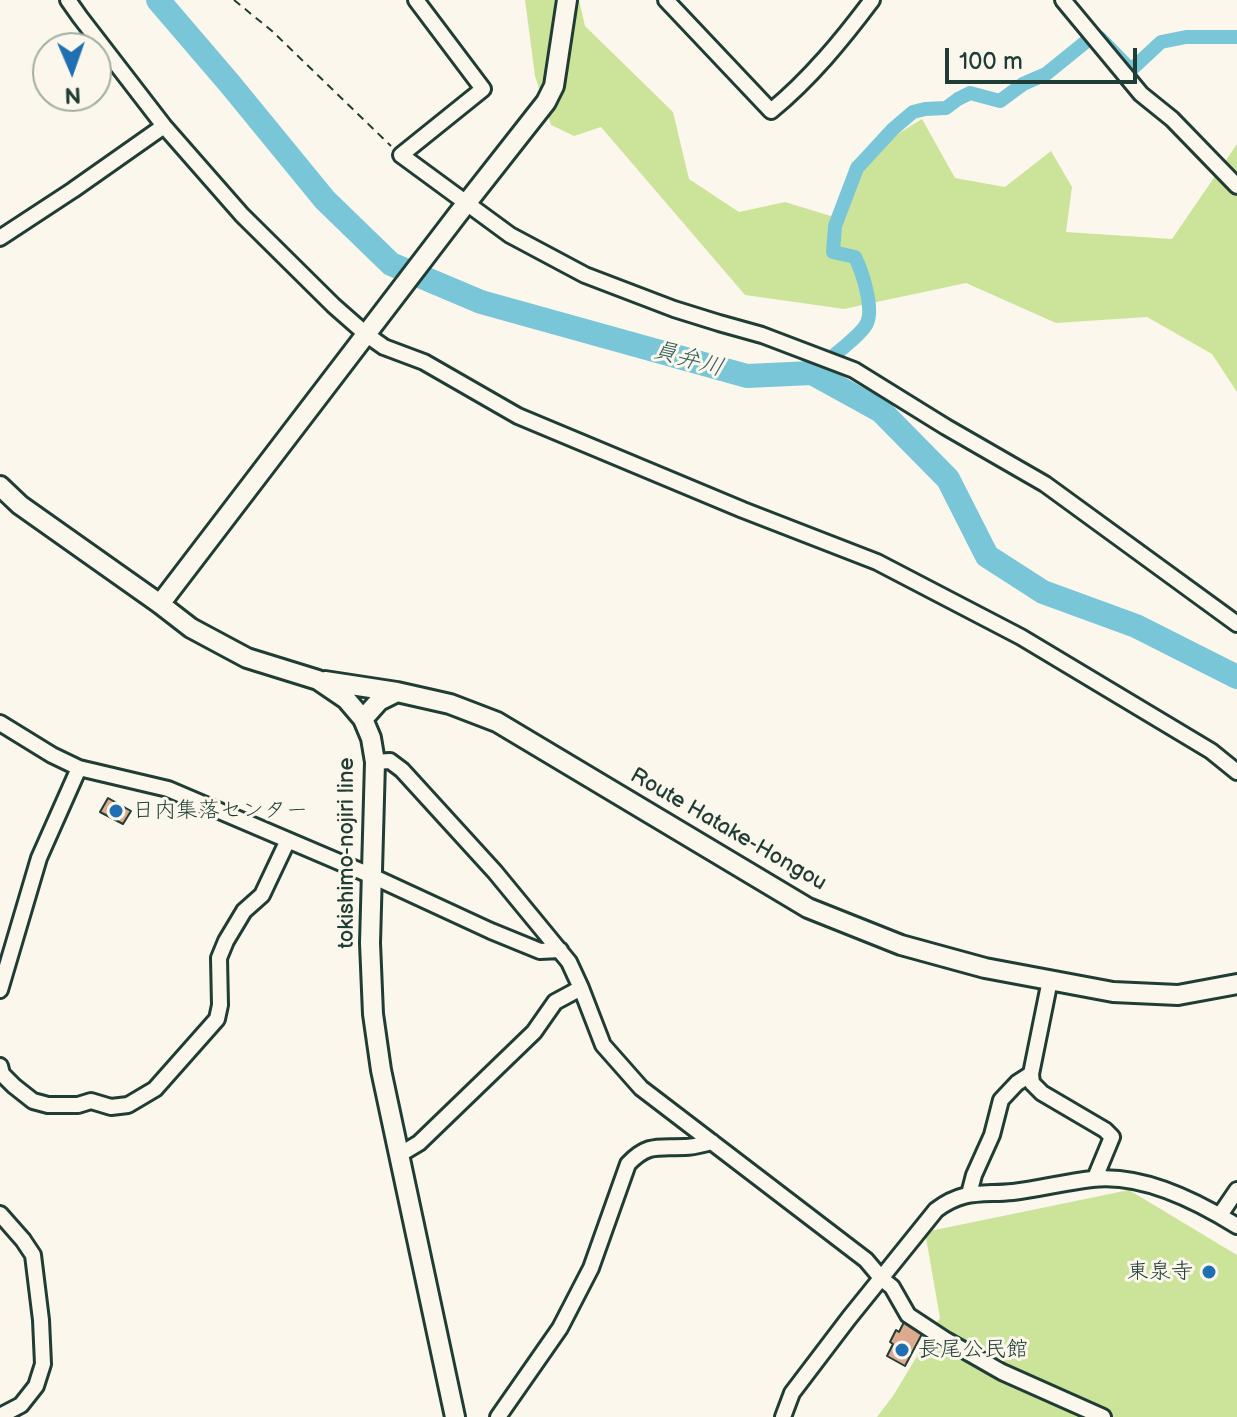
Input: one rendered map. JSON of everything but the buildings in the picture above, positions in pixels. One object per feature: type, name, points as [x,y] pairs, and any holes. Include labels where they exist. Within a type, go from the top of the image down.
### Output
[{"type":"main road","points":[[160,604],[546,102],[554,86],[567,0]]},
{"type":"main road","name":"tokishimo-nojiri line","points":[[0,486],[20,505],[191,628],[247,658],[318,680],[346,699],[363,719],[371,738],[375,762],[370,943],[373,1014],[381,1070],[455,1417]]},
{"type":"main road","name":"Route Hatake-Hongou","points":[[318,680],[450,704],[497,722],[808,908],[901,945],[985,968],[1113,992],[1178,995],[1235,988]]},
{"type":"main road","points":[[363,719],[379,701],[397,692]]},
{"type":"street","points":[[68,0],[164,126],[242,215],[334,306],[371,329],[384,347],[424,362],[518,416],[877,562],[1021,637],[1211,751],[1237,772]]},
{"type":"street","points":[[416,0],[483,89],[401,155],[462,208],[585,275],[674,309],[762,335],[854,370],[1045,484],[1237,624]]},
{"type":"street","points":[[666,0],[771,111],[835,48],[872,0]]},
{"type":"street","points":[[1063,0],[1141,94],[1172,119],[1237,186]]},
{"type":"street","points":[[0,238],[164,126]]},
{"type":"street","points":[[0,723],[79,768],[168,789],[372,876],[491,931],[540,951],[560,950]]},
{"type":"street","points":[[375,762],[390,761],[402,770],[495,872],[560,950],[581,988],[603,1045],[641,1088],[866,1260],[892,1287],[908,1315],[1002,1372],[1103,1417]]},
{"type":"street","points":[[0,990],[35,871],[79,768]]},
{"type":"street","points":[[0,1066],[2,1074],[14,1086],[33,1101],[48,1105],[78,1105],[91,1101],[111,1107],[128,1105],[155,1089],[217,1019],[220,1005],[219,958],[244,911],[262,895],[288,840]]},
{"type":"street","points":[[1050,980],[1031,1074],[1032,1083],[1042,1093],[1112,1137],[1095,1178]]},
{"type":"street","points":[[399,1155],[419,1143],[534,1032],[555,1002],[581,988]]},
{"type":"street","points":[[969,1194],[992,1135],[1001,1100],[1031,1074]]},
{"type":"street","points":[[498,1417],[560,1328],[591,1268],[628,1164],[639,1153],[653,1147],[689,1147],[712,1142]]},
{"type":"street","points":[[783,1417],[792,1393],[849,1318],[936,1210],[948,1201],[969,1194],[1050,1188],[1095,1178],[1128,1180],[1176,1193],[1237,1226]]},
{"type":"street","points":[[1220,1215],[1237,1190]]},
{"type":"street","points":[[0,1214],[33,1255],[43,1364],[36,1386],[21,1405],[0,1416]]},
{"type":"path","points":[[234,0],[272,31],[401,155]]},
{"type":"green space","points":[[525,0],[579,0],[585,26],[673,112],[689,179],[739,212],[785,202],[834,217],[852,162],[922,119],[955,178],[1005,187],[1051,151],[1072,187],[1066,232],[1172,239],[1237,144],[1237,392],[1212,354],[1147,317],[1056,323],[966,283],[844,309],[745,295],[601,127],[574,136],[551,125],[535,76]]},
{"type":"green space","points":[[1129,1190],[1237,1255],[1237,1417],[877,1417],[940,1318],[925,1232]]},
{"type":"waterway","name":"員弁川","points":[[158,0],[325,200],[391,264],[481,302],[747,376],[812,373],[881,411],[948,479],[987,556],[1043,592],[1136,626],[1237,677]]},
{"type":"waterway","points":[[812,373],[851,341],[867,323],[868,299],[861,271],[855,257],[833,252],[835,226],[857,168],[913,112],[946,108],[970,93],[1000,101],[1023,84],[1046,74],[1088,40],[1100,38],[1131,70],[1161,42],[1186,37],[1237,37]]},
{"type":"place","name":"日内集落センター","points":[[116,811]]},
{"type":"place","name":"東泉寺","points":[[1209,1272]]},
{"type":"place","name":"長尾公民館","points":[[902,1350]]}]
